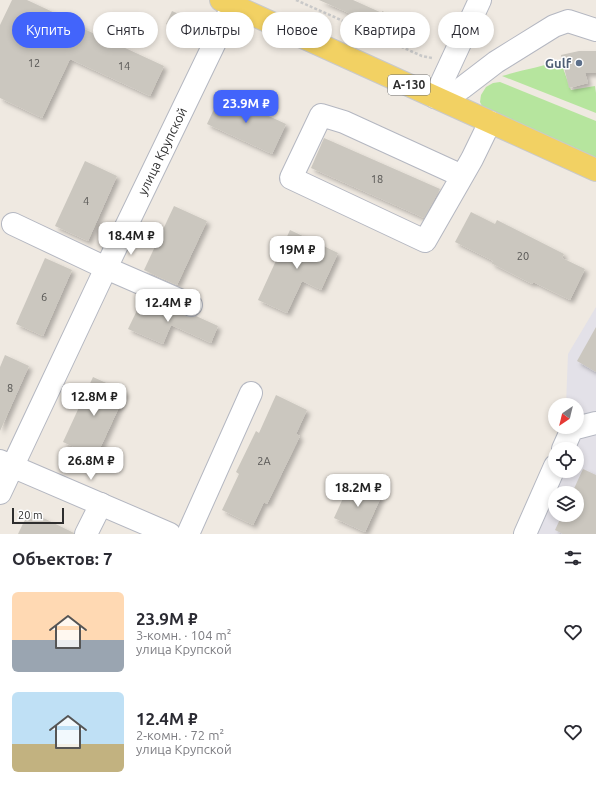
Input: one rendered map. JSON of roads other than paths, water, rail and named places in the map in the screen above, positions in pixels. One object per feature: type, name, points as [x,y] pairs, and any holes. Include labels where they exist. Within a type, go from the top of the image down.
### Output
[{"type":"main road","name":"А-130","points":[[227,3],[596,170]]},
{"type":"street","points":[[435,97],[480,0]]},
{"type":"street","name":"улица Крупской","points":[[0,493],[6,463],[106,268],[227,3]]},
{"type":"street","points":[[435,97],[454,93],[496,62],[554,26],[568,21],[596,30]]},
{"type":"street","points":[[462,176],[344,122],[321,115],[291,178],[425,241],[472,159],[490,122]]},
{"type":"street","points":[[13,224],[106,268],[191,305]]},
{"type":"street","points":[[188,534],[251,393]]},
{"type":"street","points":[[566,442],[572,429],[596,423]]},
{"type":"street","points":[[6,463],[170,534]]},
{"type":"street","points":[[525,534],[550,478]]},
{"type":"street","points":[[86,534],[101,504]]},
{"type":"place","name":"Gulf","points":[[579,63]]}]
